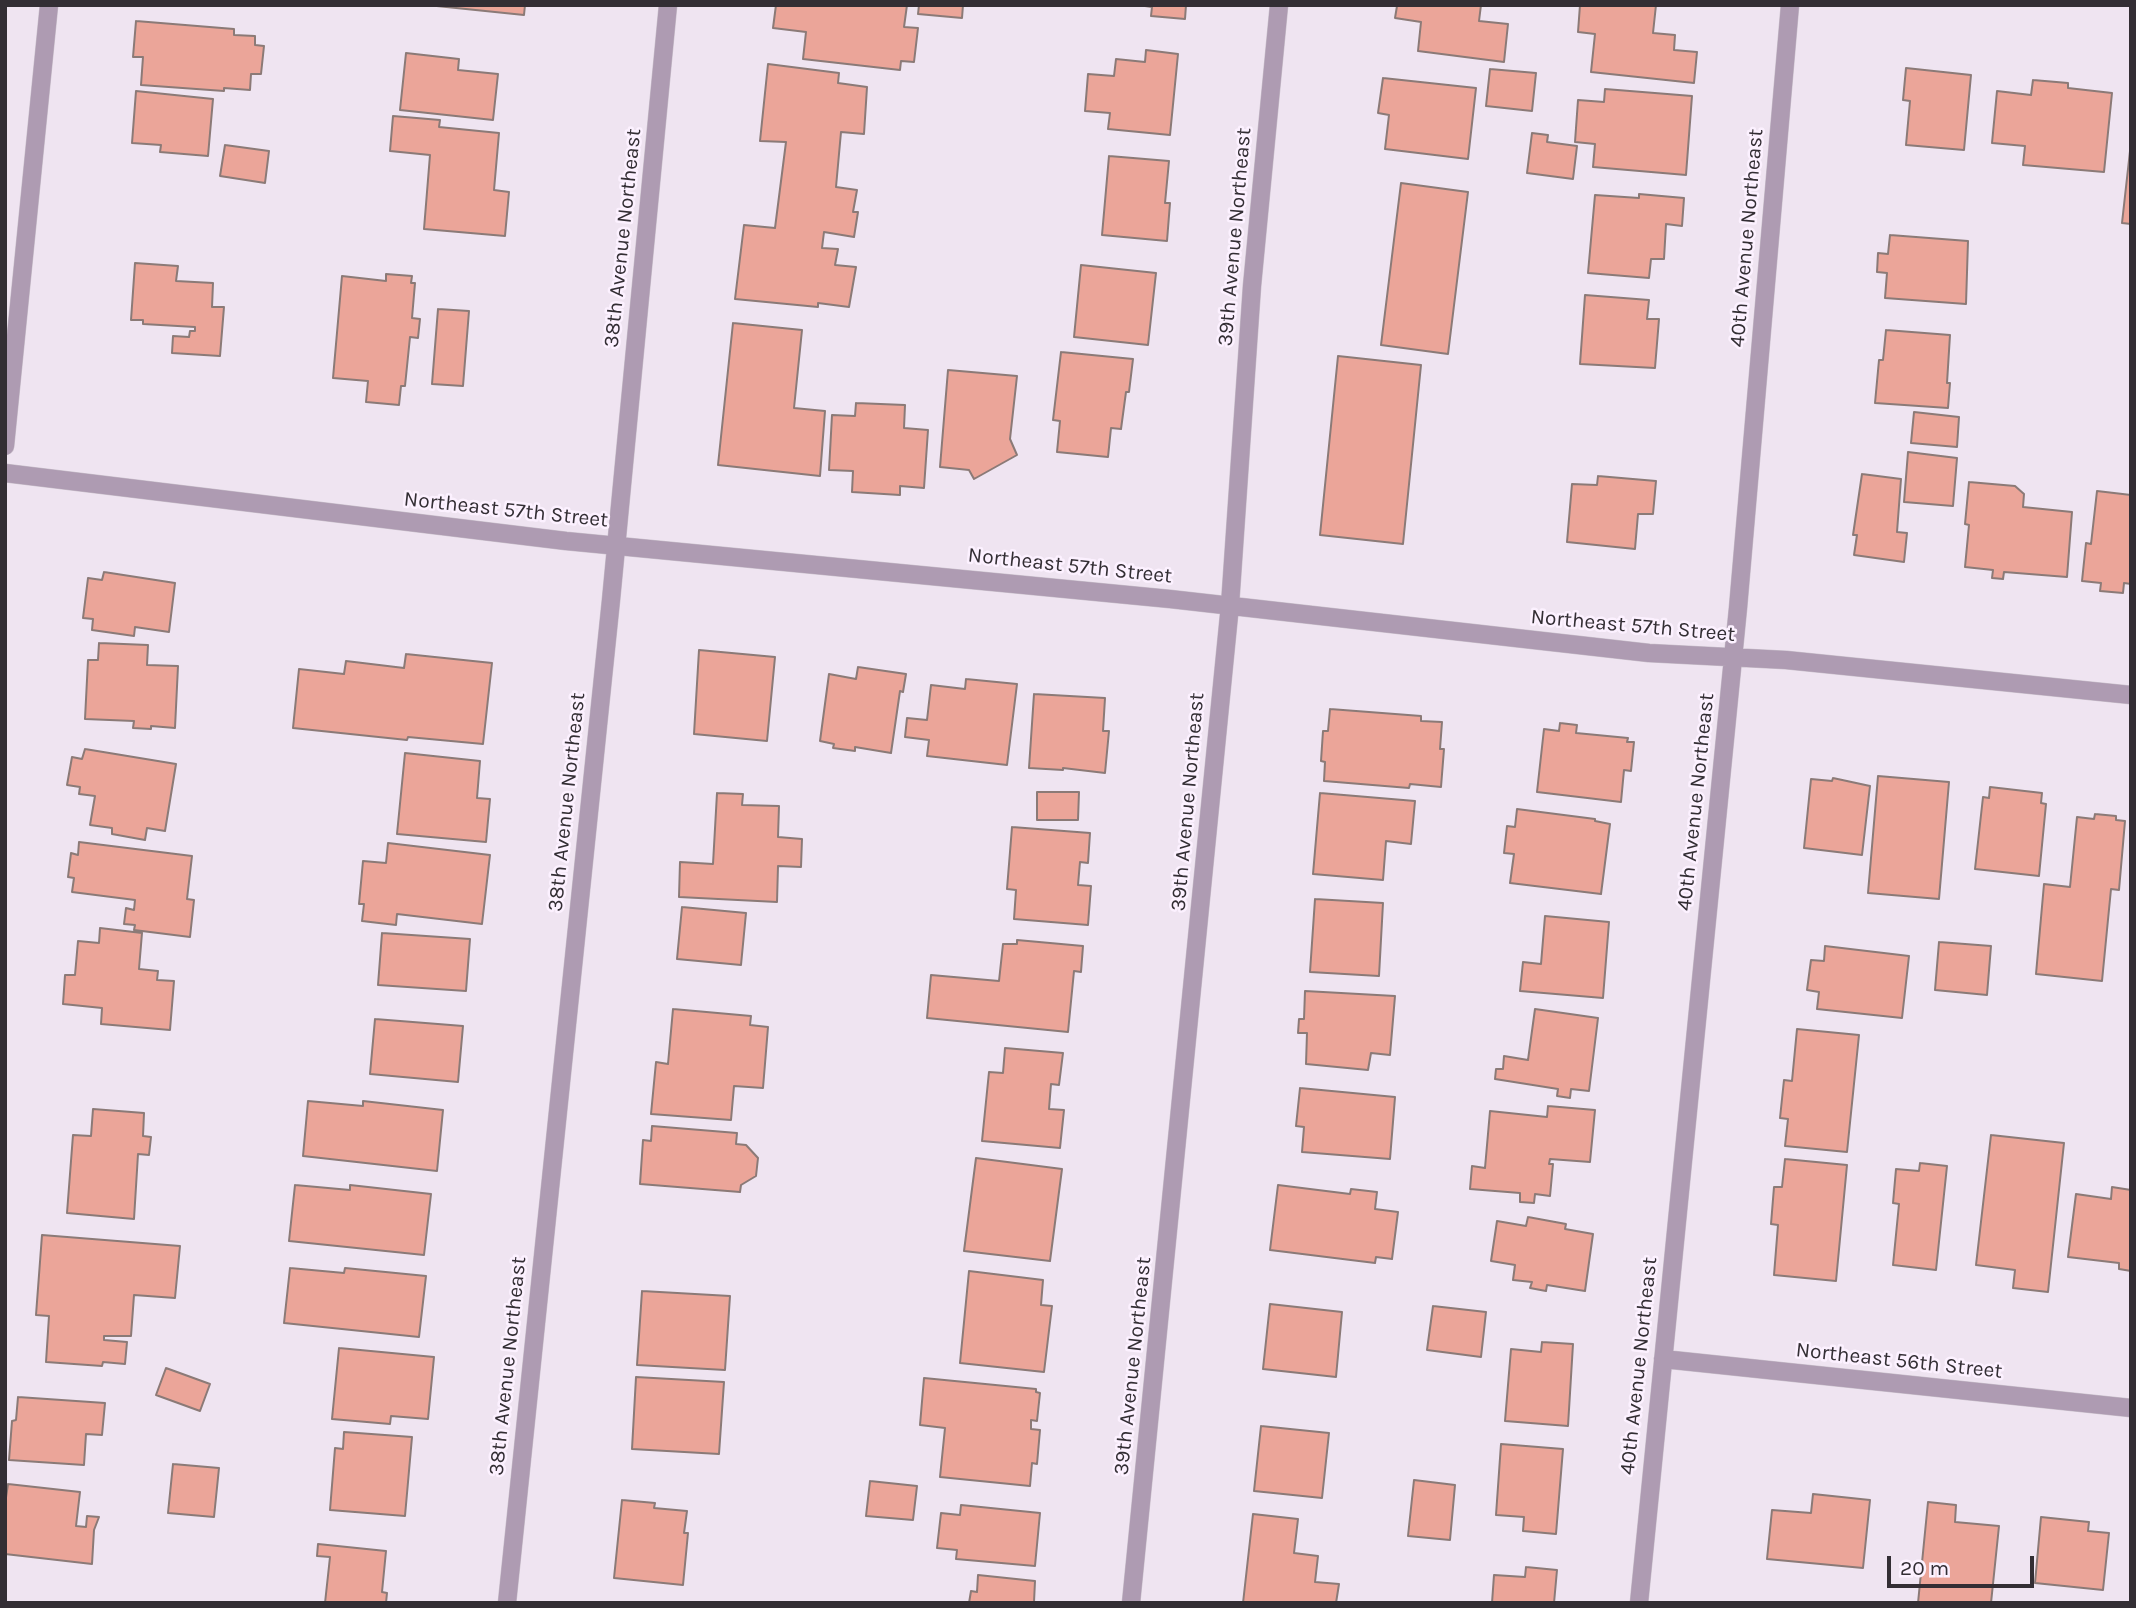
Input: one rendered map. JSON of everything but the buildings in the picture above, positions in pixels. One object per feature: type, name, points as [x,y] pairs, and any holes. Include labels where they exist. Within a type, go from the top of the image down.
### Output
[{"type":"street","points":[[5,446],[49,5]]},
{"type":"street","name":"38th Avenue Northeast","points":[[506,1603],[616,545],[668,5]]},
{"type":"street","name":"39th Avenue Northeast","points":[[1131,1603],[1230,605],[1252,286],[1279,5]]},
{"type":"street","name":"40th Avenue Northeast","points":[[1639,1603],[1733,658],[1790,5]]},
{"type":"street","name":"Northeast 57th Street","points":[[5,472],[566,541],[1230,605],[1649,653],[1786,660],[2131,695]]},
{"type":"street","name":"Northeast 56th Street","points":[[1663,1359],[2131,1408]]}]
